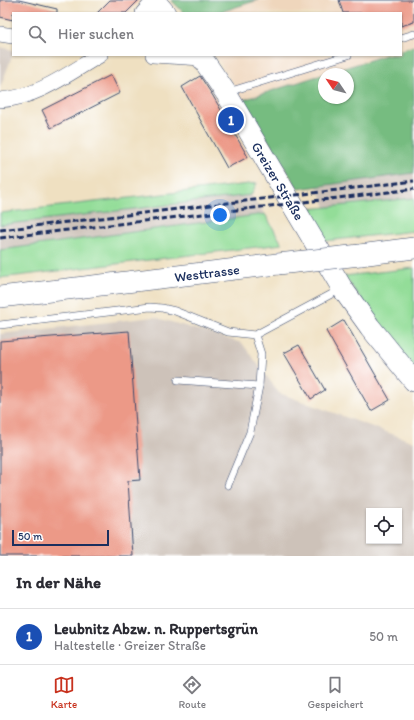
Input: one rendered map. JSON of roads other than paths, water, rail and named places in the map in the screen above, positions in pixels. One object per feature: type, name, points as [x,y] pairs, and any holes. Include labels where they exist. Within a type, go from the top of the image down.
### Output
[{"type":"main road","name":"Greizer Straße","points":[[201,56],[226,93],[342,288],[370,327],[414,381]]},
{"type":"main road","name":"Westtrasse","points":[[0,298],[414,248]]},
{"type":"street","points":[[0,34],[12,36]]},
{"type":"street","points":[[0,100],[8,100],[39,90],[98,56]]},
{"type":"lane","points":[[402,38],[414,34]]},
{"type":"lane","points":[[226,93],[345,56]]},
{"type":"lane","points":[[0,325],[150,307],[162,308],[228,332],[255,335],[342,288]]},
{"type":"lane","points":[[228,485],[250,432],[259,386],[261,354],[255,335]]},
{"type":"lane","points":[[178,380],[259,386]]},
{"type":"railway","points":[[0,230],[414,181]]},
{"type":"railway","points":[[0,238],[414,189]]},
{"type":"place","name":"Leubnitz Abzw. n. Ruppertsgrün","points":[[231,120]]}]
